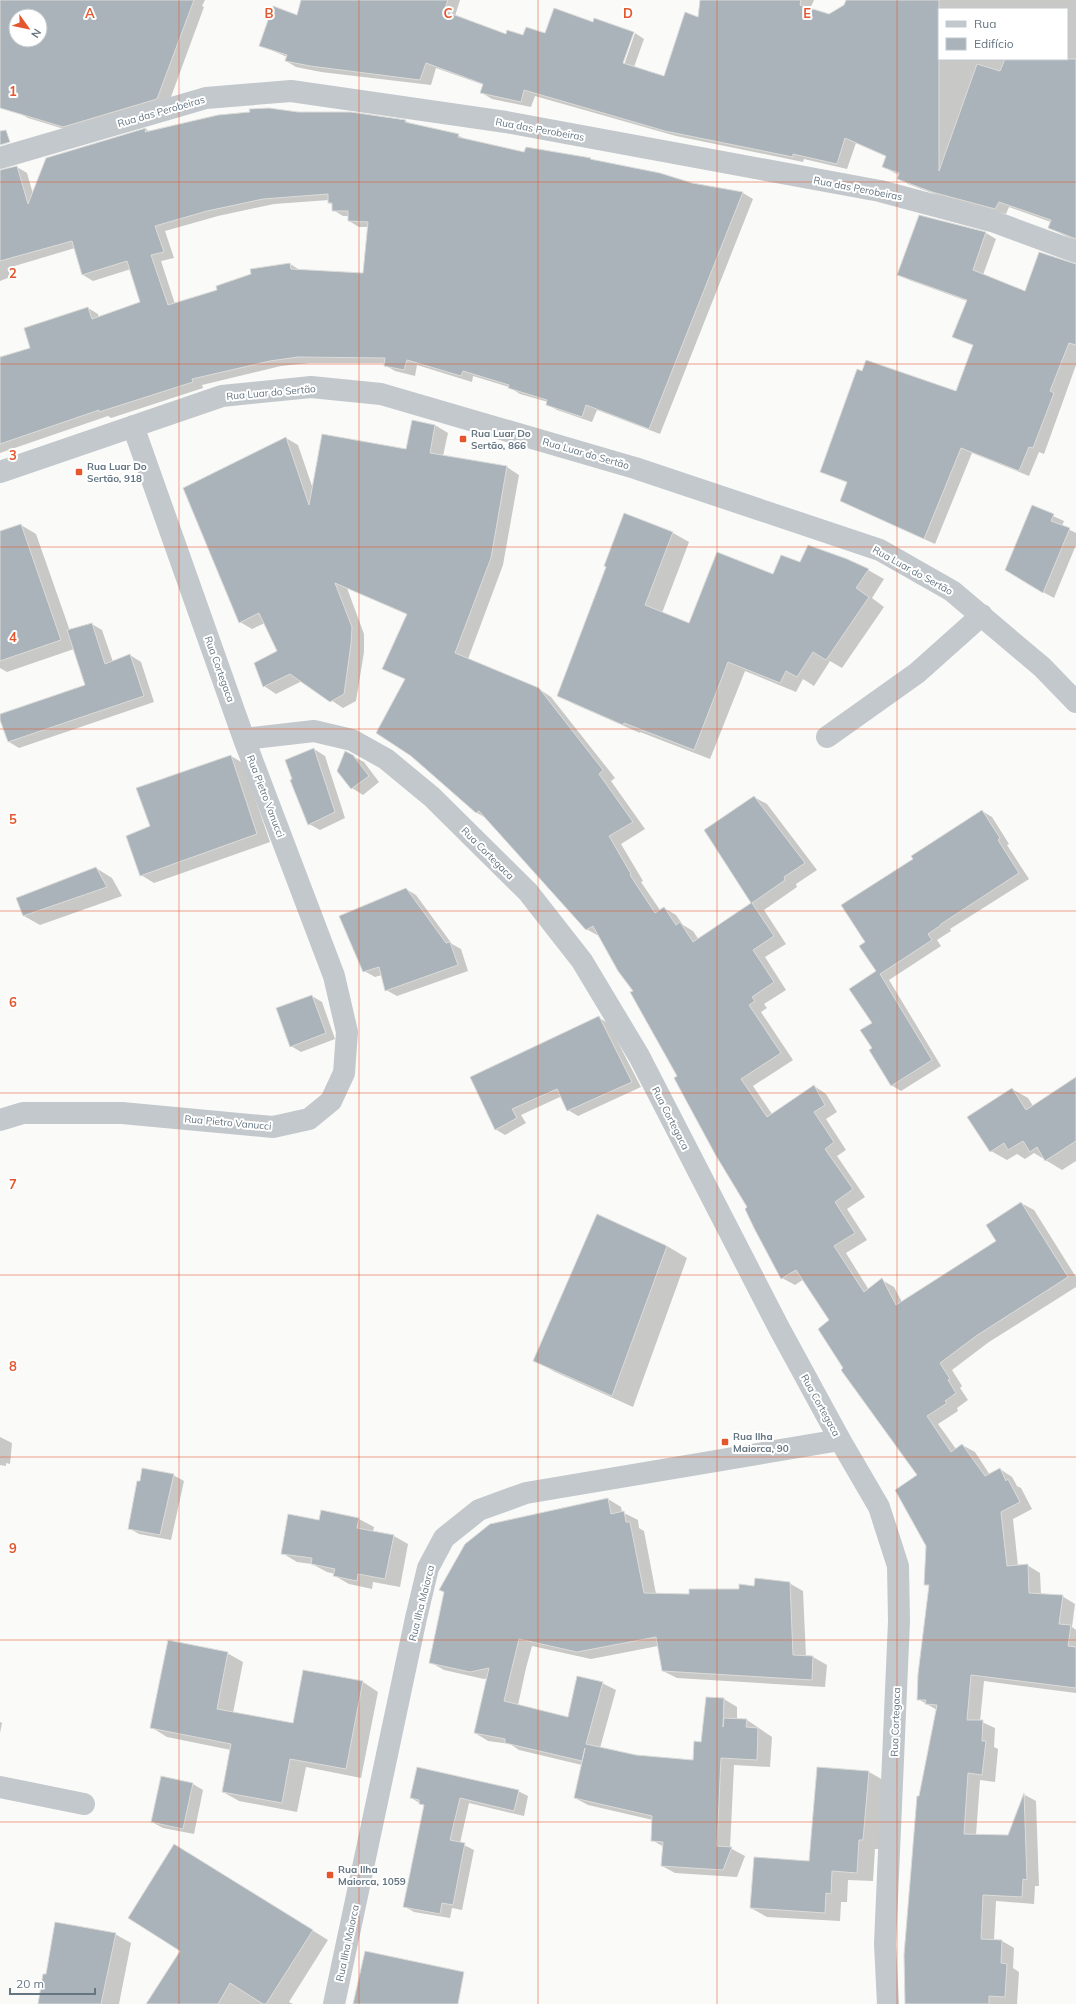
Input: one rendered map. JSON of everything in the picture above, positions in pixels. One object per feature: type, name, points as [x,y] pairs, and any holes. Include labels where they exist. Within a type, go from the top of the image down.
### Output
[{"type":"street","name":"Rua das Perobeiras","points":[[0,158],[206,98],[291,91],[506,122],[880,191],[992,221],[1076,252]]},
{"type":"street","name":"Rua Luar do Sertão","points":[[0,472],[222,396],[311,387],[381,394],[635,468],[880,550],[952,591],[1042,667],[1076,702]]},
{"type":"street","name":"Rua Cortegaca","points":[[133,426],[244,739],[314,731],[352,740],[386,759],[432,797],[528,892],[582,961],[639,1056],[779,1328],[840,1440],[879,1507],[898,1566],[899,1621],[885,1944],[888,2004]]},
{"type":"street","points":[[827,737],[917,673],[982,615]]},
{"type":"street","name":"Rua Pietro Vanucci","points":[[0,1120],[23,1113],[122,1113],[273,1126],[309,1119],[331,1101],[344,1073],[347,1032],[334,976],[244,739]]},
{"type":"street","name":"Rua Ilha Maiorca","points":[[334,2004],[416,1618],[428,1568],[444,1538],[480,1510],[526,1493],[840,1440]]},
{"type":"street","points":[[0,1787],[84,1804]]},
{"type":"building","points":[[0,0],[194,0],[157,99],[63,127],[0,108]]},
{"type":"building","points":[[301,0],[448,0],[444,11],[506,34],[507,30],[523,35],[526,27],[545,33],[554,8],[593,22],[594,18],[634,32],[623,63],[664,76],[685,12],[698,17],[700,0],[801,0],[800,5],[829,14],[844,5],[846,0],[939,0],[939,171],[977,64],[1000,71],[1005,60],[1076,59],[1076,239],[1048,228],[1051,220],[999,202],[995,209],[932,192],[897,179],[899,173],[882,167],[886,156],[845,138],[837,164],[793,154],[793,157],[665,131],[524,90],[521,102],[480,93],[483,84],[426,63],[420,80],[310,66],[285,61],[287,55],[259,46],[273,6],[297,15]]},
{"type":"building","points":[[269,108],[298,112],[351,112],[406,120],[405,122],[459,134],[458,137],[524,152],[526,147],[591,158],[590,159],[660,173],[692,183],[743,192],[649,429],[586,405],[582,417],[546,405],[547,400],[508,388],[509,385],[463,371],[461,376],[407,360],[404,370],[384,366],[385,358],[298,357],[270,361],[192,379],[193,382],[99,412],[99,410],[0,444],[0,357],[30,348],[24,328],[88,307],[92,319],[140,302],[127,261],[82,275],[72,241],[0,261],[0,170],[17,166],[28,204],[46,158],[146,128],[145,132],[218,115],[250,112],[249,109]],"holes":[[[328,194],[328,203],[332,203],[332,211],[348,211],[348,221],[368,222],[363,273],[291,269],[290,263],[250,269],[251,274],[216,286],[217,290],[168,305],[151,255],[164,252],[155,226],[207,211],[263,199]]]},
{"type":"building","points":[[6,130],[10,142],[0,145],[0,131]]},
{"type":"building","points":[[919,215],[986,232],[973,270],[1025,291],[1039,252],[1076,264],[1076,345],[1069,343],[1050,391],[1054,393],[1033,448],[1029,447],[1019,471],[961,448],[924,539],[840,501],[847,482],[820,472],[857,369],[862,371],[866,360],[956,391],[973,345],[952,337],[967,300],[897,275]]},
{"type":"building","points":[[412,420],[435,425],[430,453],[507,466],[491,558],[455,653],[539,688],[603,770],[599,774],[633,822],[609,836],[631,874],[630,875],[655,913],[664,907],[676,925],[680,922],[693,942],[751,903],[704,830],[754,796],[805,863],[784,877],[785,880],[752,903],[774,936],[753,950],[774,982],[752,997],[755,1001],[749,1005],[781,1053],[741,1079],[767,1117],[814,1085],[825,1105],[814,1112],[834,1142],[825,1149],[853,1189],[835,1202],[855,1233],[834,1246],[864,1292],[882,1278],[896,1305],[996,1241],[986,1225],[1021,1202],[1068,1277],[976,1336],[940,1363],[950,1379],[948,1380],[956,1393],[945,1401],[947,1403],[927,1416],[951,1452],[962,1444],[985,1476],[1000,1468],[1006,1481],[1008,1479],[1020,1502],[1001,1512],[1007,1566],[1028,1564],[1029,1593],[1063,1595],[1059,1624],[1071,1625],[1068,1646],[1076,1647],[1076,1688],[971,1675],[967,1720],[983,1720],[982,1741],[986,1741],[982,1775],[968,1773],[964,1834],[1008,1835],[1024,1793],[1027,1880],[1023,1879],[1022,1897],[983,1895],[981,1939],[1002,1940],[1001,1963],[1007,1964],[1005,1997],[989,1996],[989,2004],[905,2004],[904,1955],[917,1796],[919,1796],[937,1705],[925,1704],[926,1700],[917,1700],[918,1674],[929,1585],[924,1585],[926,1546],[895,1490],[917,1475],[841,1370],[843,1368],[818,1329],[829,1320],[796,1270],[781,1279],[745,1209],[747,1207],[715,1154],[674,1078],[677,1076],[630,992],[633,991],[618,971],[593,926],[586,930],[479,811],[476,813],[411,756],[376,733],[405,679],[382,669],[407,614],[335,583],[352,627],[344,694],[330,702],[290,674],[263,687],[254,663],[277,651],[259,613],[239,623],[183,488],[286,437],[309,505],[322,434],[406,449]]},
{"type":"building","points":[[1032,505],[1054,514],[1051,521],[1070,528],[1043,593],[1005,570]]},
{"type":"building","points":[[624,513],[673,532],[645,605],[689,623],[717,552],[773,574],[781,555],[800,562],[808,545],[847,559],[869,569],[856,588],[869,597],[826,660],[813,652],[797,677],[786,671],[780,683],[728,662],[694,750],[624,723],[623,725],[557,696],[606,567],[604,566]]},
{"type":"building","points":[[21,524],[61,640],[0,661],[0,531]]},
{"type":"building","points":[[92,623],[105,664],[130,654],[144,696],[8,742],[0,720],[0,714],[85,685],[67,630]]},
{"type":"building","points":[[314,748],[335,812],[308,825],[290,780],[292,779],[285,760]]},
{"type":"building","points":[[345,751],[353,755],[369,776],[351,789],[337,771]]},
{"type":"building","points":[[231,755],[257,834],[140,876],[126,836],[150,826],[136,788]]},
{"type":"building","points":[[982,810],[1000,838],[998,840],[1019,873],[941,924],[928,934],[932,940],[880,974],[932,1060],[891,1086],[869,1050],[872,1048],[860,1030],[872,1023],[849,989],[876,971],[859,946],[865,942],[841,905],[913,859],[911,856]]},
{"type":"building","points":[[96,867],[107,887],[23,916],[16,898]]},
{"type":"building","points":[[406,888],[446,943],[450,942],[458,965],[385,991],[379,967],[363,972],[339,916]]},
{"type":"building","points":[[312,995],[326,1033],[290,1047],[276,1008]]},
{"type":"building","points":[[599,1016],[632,1082],[567,1111],[557,1089],[512,1109],[517,1118],[495,1130],[470,1077]]},
{"type":"building","points":[[1076,1077],[1076,1141],[1045,1161],[1037,1147],[1030,1152],[1023,1141],[1008,1150],[1004,1143],[990,1152],[967,1117],[1012,1088],[1026,1110]]},
{"type":"building","points":[[597,1214],[667,1246],[612,1396],[533,1361]]},
{"type":"building","points":[[142,1468],[174,1474],[160,1535],[128,1529],[137,1481],[140,1481]]},
{"type":"building","points":[[608,1498],[611,1514],[624,1511],[626,1522],[630,1522],[644,1593],[689,1594],[689,1589],[739,1589],[739,1584],[754,1586],[755,1578],[790,1582],[793,1655],[813,1656],[812,1680],[662,1671],[656,1637],[577,1652],[519,1639],[504,1701],[568,1717],[577,1676],[603,1682],[586,1744],[636,1755],[693,1760],[694,1741],[701,1742],[706,1697],[724,1698],[723,1727],[724,1718],[747,1719],[746,1727],[758,1728],[757,1760],[721,1758],[717,1846],[732,1847],[723,1870],[661,1866],[663,1842],[651,1841],[652,1816],[574,1798],[585,1748],[582,1761],[505,1743],[505,1739],[474,1733],[489,1668],[470,1672],[429,1663],[444,1592],[439,1590],[465,1544],[490,1524]]},
{"type":"building","points":[[321,1510],[359,1518],[357,1528],[394,1535],[385,1579],[358,1574],[357,1581],[333,1576],[335,1569],[311,1564],[312,1558],[281,1554],[288,1514],[319,1520]]},
{"type":"building","points":[[168,1640],[228,1652],[217,1709],[293,1723],[303,1670],[363,1681],[346,1769],[290,1759],[282,1803],[222,1792],[231,1744],[150,1728]]},
{"type":"building","points":[[417,1767],[519,1790],[514,1811],[460,1798],[450,1840],[465,1843],[453,1905],[442,1903],[440,1914],[403,1907],[424,1805],[419,1804],[419,1800],[410,1798]]},
{"type":"building","points":[[817,1767],[869,1771],[863,1840],[859,1840],[857,1873],[832,1871],[831,1894],[826,1893],[825,1913],[750,1908],[754,1857],[809,1861]]},
{"type":"building","points":[[161,1776],[193,1783],[183,1829],[151,1822]]},
{"type":"building","points":[[174,1844],[313,1930],[266,2004],[263,2004],[230,1983],[218,2004],[146,2004],[180,1951],[128,1918]]},
{"type":"building","points":[[55,1922],[116,1933],[101,2004],[38,2004],[43,1974],[46,1974]]},
{"type":"building","points":[[365,1951],[464,1972],[458,2004],[353,2004]]},
{"type":"place","name":"Rua Luar Do Sertão, 866","points":[[463,439]]},
{"type":"place","name":"Rua Luar Do Sertão, 918","points":[[79,472]]},
{"type":"place","name":"Rua Ilha Maiorca, 90","points":[[725,1442]]},
{"type":"place","name":"Rua Ilha Maiorca, 1059","points":[[330,1875]]}]
